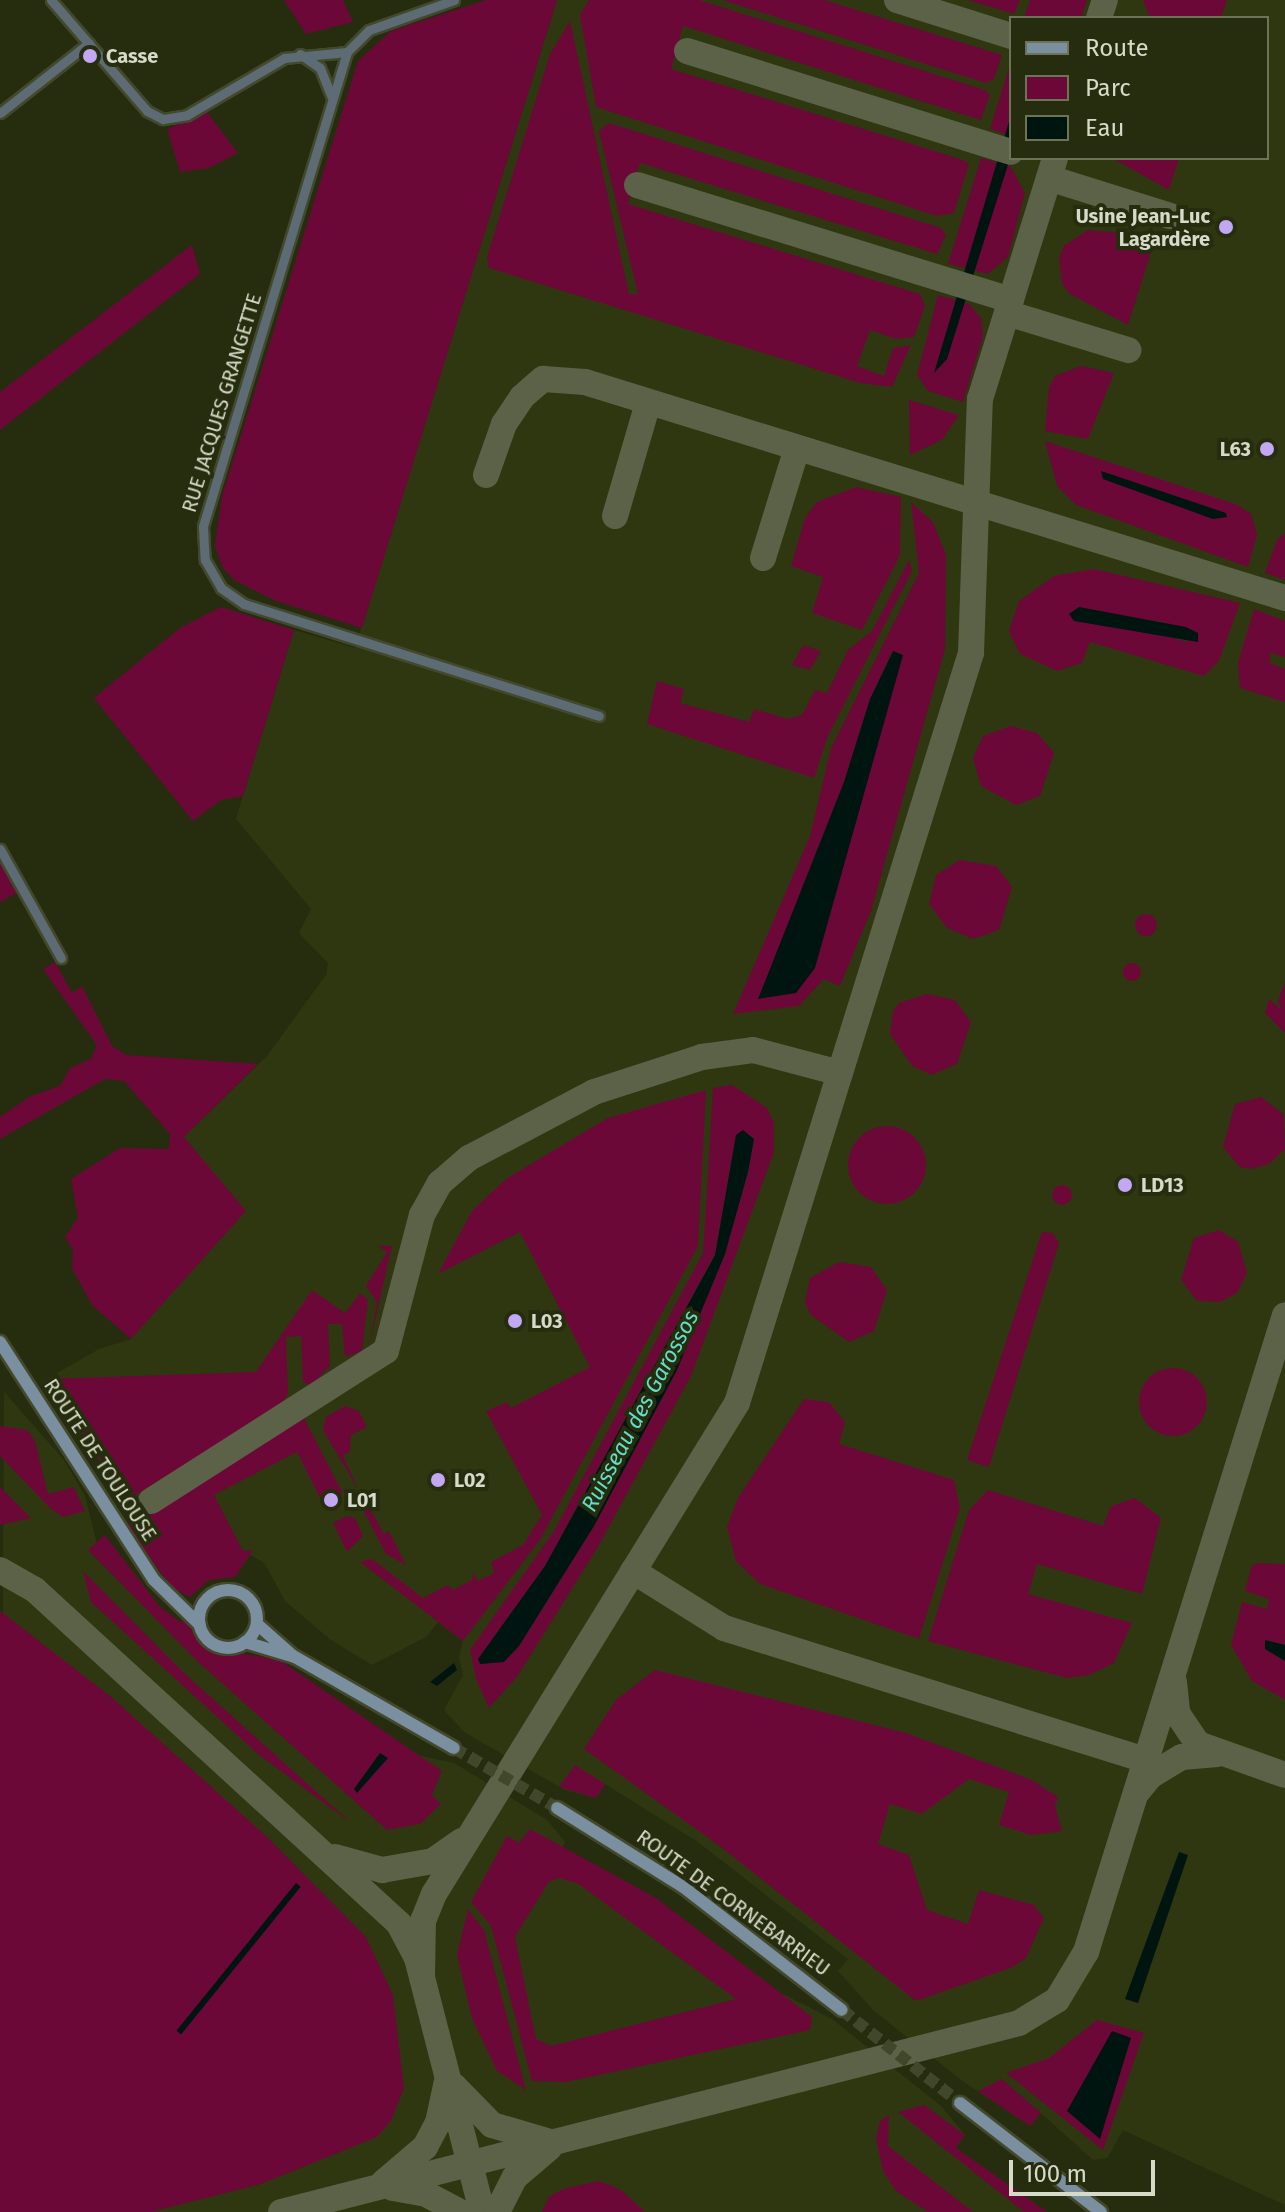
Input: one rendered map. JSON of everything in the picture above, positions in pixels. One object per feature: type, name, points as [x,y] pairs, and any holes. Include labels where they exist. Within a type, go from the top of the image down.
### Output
[{"type":"main road","name":"ROUTE DE TOULOUSE","points":[[0,1342],[170,1598],[200,1625]]},
{"type":"main road","points":[[170,1598],[191,1603],[206,1600],[221,1591],[239,1592],[251,1601],[257,1624],[295,1657],[454,1748]]},
{"type":"main road","points":[[206,1600],[200,1625],[214,1644],[229,1648],[245,1642],[257,1624]]},
{"type":"main road","points":[[245,1642],[295,1657]]},
{"type":"main road","name":"ROUTE DE CORNEBARRIEU","points":[[557,1808],[660,1870],[842,2010]]},
{"type":"main road","points":[[960,2103],[1101,2212]]},
{"type":"street","points":[[51,0],[147,111],[163,119],[187,115],[284,58],[300,54],[347,52],[369,30],[454,0]]},
{"type":"street","points":[[0,113],[89,43]]},
{"type":"street","name":"RUE JACQUES GRANGETTE","points":[[347,52],[203,527],[205,560],[221,588],[244,604],[599,716]]},
{"type":"street","points":[[300,54],[320,68],[333,98]]},
{"type":"street","points":[[0,849],[61,958]]},
{"type":"shaded area","points":[[557,0],[1285,0],[1285,2205],[1123,2130],[1107,2158],[1093,2160],[1041,2113],[1030,2126],[964,2082],[874,2011],[838,1971],[848,1959],[698,1842],[605,1784],[596,1798],[565,1790],[464,1732],[444,1710],[463,1675],[459,1657],[463,1641],[438,1622],[426,1637],[372,1665],[331,1640],[285,1601],[265,1564],[253,1556],[138,1520],[47,1379],[99,1349],[131,1339],[184,1137],[267,1056],[326,975],[328,963],[299,933],[311,909],[236,819],[294,630],[355,648]]},
{"type":"shaded area","points":[[4,1392],[64,1460],[85,1496],[100,1556],[198,1658],[416,1755],[454,1763],[547,1820],[565,1842],[558,1854],[773,1989],[832,2019],[941,2106],[965,2135],[956,2148],[1047,2212],[0,2212]]},
{"type":"green space","points":[[284,0],[343,0],[353,22],[306,34]]},
{"type":"green space","points":[[486,0],[557,0],[362,628],[276,601],[234,580],[223,568],[215,546],[222,496],[358,61],[391,31]]},
{"type":"green space","points":[[589,0],[699,0],[985,90],[990,95],[981,120],[683,26],[671,69],[963,160],[969,164],[954,213],[937,216],[596,107],[580,15]]},
{"type":"green space","points":[[722,0],[824,0],[1002,55],[994,79],[986,83]]},
{"type":"green space","points":[[968,0],[1020,0],[1014,14]]},
{"type":"green space","points":[[1030,0],[1087,0],[1082,16],[1025,16]]},
{"type":"green space","points":[[1143,0],[1227,0],[1222,16],[1149,16]]},
{"type":"green space","points":[[570,21],[629,294],[638,294],[599,131],[609,123],[941,228],[946,235],[937,254],[640,163],[628,204],[920,294],[925,306],[914,337],[896,339],[870,330],[857,366],[884,376],[893,348],[911,345],[892,387],[860,383],[489,268],[487,257],[550,54]]},
{"type":"green space","points":[[1009,67],[1009,135],[990,129]]},
{"type":"green space","points":[[207,112],[238,153],[209,168],[180,172],[167,129]]},
{"type":"green space","points":[[981,158],[1011,167],[1025,193],[1008,257],[988,274],[948,264]]},
{"type":"green space","points":[[1116,160],[1178,160],[1169,190]]},
{"type":"green space","points":[[1088,230],[1156,236],[1128,325],[1070,294],[1062,284],[1059,258],[1064,246]]},
{"type":"green space","points":[[192,245],[200,274],[0,430],[0,392]]},
{"type":"green space","points":[[938,295],[969,304],[981,318],[983,336],[963,402],[928,391],[917,375]]},
{"type":"green space","points":[[1081,366],[1114,373],[1088,439],[1045,431],[1049,387],[1055,376]]},
{"type":"green space","points":[[909,400],[959,415],[942,440],[910,455]]},
{"type":"green space","points":[[1045,441],[1238,505],[1251,514],[1257,535],[1248,567],[1076,505],[1057,486]]},
{"type":"green space","points":[[856,487],[901,497],[900,555],[862,630],[812,613],[823,577],[791,566],[805,518],[817,502]]},
{"type":"green space","points":[[911,502],[933,522],[946,555],[945,649],[871,911],[840,986],[824,979],[799,1006],[733,1014],[810,836],[831,748],[919,573]],"holes":[[[892,652],[902,655],[815,968],[759,999],[844,782],[870,699]]]},
{"type":"green space","points":[[1285,533],[1285,580],[1265,573],[1277,540]]},
{"type":"green space","points":[[909,560],[912,571],[827,738],[814,778],[647,724],[657,681],[684,689],[680,703],[749,722],[754,709],[788,719],[802,715],[815,690],[827,693],[848,650],[872,631]]},
{"type":"green space","points":[[1094,569],[1240,603],[1219,661],[1204,676],[1090,642],[1082,663],[1057,671],[1020,654],[1009,631],[1019,601],[1054,576]],"holes":[[[1134,618],[1163,622],[1190,643],[1155,632],[1074,621]]]},
{"type":"green space","points":[[221,607],[294,630],[243,796],[221,800],[193,821],[94,698],[180,628]]},
{"type":"green space","points":[[1254,609],[1285,621],[1285,657],[1270,653],[1270,663],[1285,669],[1285,702],[1240,688],[1238,663]]},
{"type":"green space","points":[[803,645],[821,651],[810,670],[792,665]]},
{"type":"green space","points":[[1011,726],[1037,733],[1054,753],[1040,796],[1016,805],[981,786],[973,758],[983,736]]},
{"type":"green space","points":[[0,858],[18,892],[0,902]]},
{"type":"green space","points":[[960,860],[996,866],[1012,887],[999,930],[973,939],[947,928],[929,904],[936,875]]},
{"type":"green space","points":[[1146,914],[1154,917],[1157,925],[1154,933],[1146,936],[1138,933],[1135,925],[1138,917]]},
{"type":"green space","points":[[55,962],[72,993],[82,986],[112,1046],[126,1055],[258,1064],[184,1137],[246,1211],[131,1339],[92,1305],[72,1268],[73,1250],[65,1237],[78,1218],[71,1179],[120,1148],[169,1149],[170,1134],[124,1081],[105,1079],[0,1139],[0,1117],[31,1096],[60,1086],[70,1068],[91,1059],[97,1045],[43,969]]},
{"type":"green space","points":[[1132,963],[1141,972],[1132,981],[1123,972]]},
{"type":"green space","points":[[1285,982],[1285,1033],[1265,1013],[1269,999],[1282,1010],[1278,1001]]},
{"type":"green space","points":[[927,994],[955,1000],[971,1022],[957,1064],[932,1075],[912,1066],[890,1034],[893,1011],[899,1003]]},
{"type":"green space","points":[[732,1085],[767,1108],[774,1123],[774,1152],[691,1376],[598,1547],[517,1677],[489,1708],[476,1679],[470,1650],[554,1531],[703,1253],[713,1088]],"holes":[[[736,1135],[754,1139],[725,1253],[677,1370],[594,1526],[519,1646],[504,1662],[478,1659],[545,1566],[715,1254]]]},
{"type":"green space","points":[[706,1090],[698,1246],[540,1540],[463,1641],[360,1562],[372,1559],[423,1598],[448,1585],[453,1590],[472,1580],[473,1572],[478,1581],[494,1573],[491,1562],[523,1545],[542,1515],[486,1411],[507,1402],[511,1408],[590,1367],[520,1232],[438,1274],[472,1211],[506,1179],[608,1118]]},
{"type":"green space","points":[[1261,1097],[1284,1115],[1285,1149],[1269,1164],[1251,1169],[1240,1167],[1223,1147],[1235,1104]]},
{"type":"green space","points":[[887,1126],[902,1129],[919,1143],[926,1165],[923,1180],[909,1197],[887,1204],[872,1201],[855,1187],[848,1165],[851,1150],[865,1133]]},
{"type":"green space","points":[[1062,1185],[1069,1188],[1072,1195],[1069,1202],[1062,1205],[1055,1202],[1052,1195],[1055,1188]]},
{"type":"green space","points":[[1219,1230],[1238,1242],[1247,1273],[1237,1293],[1220,1302],[1197,1301],[1181,1280],[1194,1238]]},
{"type":"green space","points":[[1042,1232],[1053,1233],[1059,1243],[989,1467],[967,1460]]},
{"type":"green space","points":[[378,1246],[392,1246],[369,1347],[377,1302],[366,1286],[387,1252]]},
{"type":"green space","points":[[839,1262],[871,1267],[887,1290],[874,1331],[849,1342],[811,1315],[805,1303],[810,1278]]},
{"type":"green space","points":[[312,1290],[345,1313],[360,1293],[368,1300],[362,1351],[345,1357],[342,1324],[328,1324],[330,1366],[311,1386],[303,1382],[301,1336],[286,1337],[288,1393],[283,1403],[126,1501],[47,1379],[256,1372]]},
{"type":"green space","points":[[1173,1368],[1197,1378],[1207,1402],[1197,1426],[1173,1436],[1149,1426],[1139,1402],[1149,1378]]},
{"type":"green space","points":[[804,1399],[829,1402],[845,1422],[839,1444],[954,1480],[960,1508],[919,1639],[760,1584],[736,1561],[727,1527],[738,1498]]},
{"type":"green space","points":[[345,1406],[359,1411],[367,1427],[351,1435],[350,1451],[343,1456],[359,1491],[323,1430],[326,1417]]},
{"type":"green space","points":[[303,1416],[342,1492],[339,1499],[333,1492],[320,1498],[297,1452],[214,1495],[243,1551],[253,1550],[235,1577],[209,1580],[190,1597],[171,1587],[127,1526]]},
{"type":"green space","points":[[0,1426],[27,1430],[35,1441],[48,1494],[74,1487],[85,1511],[63,1517],[51,1509],[0,1456]]},
{"type":"green space","points":[[0,1487],[31,1518],[0,1525]]},
{"type":"green space","points":[[988,1490],[1103,1526],[1111,1506],[1135,1498],[1161,1518],[1142,1594],[1037,1564],[1028,1594],[1132,1623],[1114,1663],[1089,1675],[1067,1678],[928,1641],[969,1510]]},
{"type":"green space","points":[[366,1501],[384,1534],[389,1531],[406,1565],[386,1554],[361,1506]]},
{"type":"green space","points":[[347,1516],[355,1518],[363,1536],[347,1552],[333,1523]]},
{"type":"green space","points":[[105,1535],[159,1606],[180,1622],[188,1617],[210,1649],[278,1659],[442,1771],[432,1795],[441,1804],[420,1824],[387,1830],[197,1661],[88,1550]]},
{"type":"green space","points":[[1285,1564],[1285,1645],[1265,1640],[1265,1649],[1285,1661],[1285,1700],[1252,1681],[1231,1645],[1242,1602],[1267,1609],[1269,1599],[1245,1591],[1252,1565]]},
{"type":"green space","points":[[83,1571],[184,1673],[351,1823],[258,1754],[91,1602]]},
{"type":"green space","points":[[0,1611],[110,1696],[266,1836],[366,1937],[393,1995],[404,2088],[391,2121],[377,2137],[261,2184],[151,2212],[0,2212]]},
{"type":"green space","points":[[655,1670],[906,1733],[1032,1780],[1058,1797],[1055,1806],[1062,1831],[1031,1835],[999,1825],[1009,1792],[969,1779],[922,1814],[890,1804],[878,1844],[909,1855],[927,1910],[968,1924],[979,1890],[1034,1905],[1044,1918],[1026,1958],[1013,1967],[916,2001],[717,1844],[584,1749],[616,1700]]},
{"type":"green space","points":[[575,1765],[605,1784],[596,1798],[559,1787]]},
{"type":"green space","points":[[530,1829],[656,1898],[812,2017],[810,2030],[566,2082],[532,2081],[491,1926],[471,1902],[507,1836],[519,1843]],"holes":[[[558,1878],[577,1883],[736,1999],[551,2046],[536,2039],[515,1937],[548,1883]]]},
{"type":"green space","points":[[468,1909],[484,1930],[526,2090],[497,2071],[472,2018],[457,1955]]},
{"type":"green space","points":[[1097,2020],[1144,2033],[1103,2150],[1006,2073],[1049,2058]],"holes":[[[1096,2061],[1102,2123],[1100,2138],[1067,2111]]]},
{"type":"green space","points":[[1002,2079],[1041,2113],[1030,2126],[978,2091]]},
{"type":"green space","points":[[924,2105],[965,2135],[956,2148],[1047,2212],[1024,2212],[898,2112]]},
{"type":"green space","points":[[889,2115],[888,2146],[973,2212],[928,2212],[896,2191],[883,2171],[876,2138],[880,2121]]},
{"type":"green space","points":[[599,2181],[621,2190],[645,2212],[542,2212],[549,2197],[563,2189]]},
{"type":"water","points":[[1009,122],[1009,160],[947,359],[934,373]]},
{"type":"water","points":[[1101,471],[1226,513],[1227,517],[1213,519],[1103,479]]},
{"type":"water","points":[[1079,607],[1186,627],[1198,633],[1198,642],[1074,621],[1069,614]]},
{"type":"water","points":[[893,651],[903,655],[815,968],[796,993],[758,999],[844,782],[870,699]]},
{"type":"water","name":"Ruisseau des Garossos","points":[[743,1130],[754,1139],[748,1172],[725,1254],[677,1370],[594,1526],[519,1646],[504,1662],[480,1664],[478,1659],[545,1566],[715,1255],[736,1135]]},
{"type":"water","points":[[1265,1640],[1285,1645],[1285,1661],[1265,1649]]},
{"type":"water","points":[[454,1663],[457,1670],[437,1686],[430,1682]]},
{"type":"water","points":[[380,1753],[388,1758],[357,1793],[354,1789]]},
{"type":"water","points":[[1179,1852],[1188,1855],[1138,2003],[1125,1999]]},
{"type":"water","points":[[296,1883],[301,1887],[181,2034],[176,2031]]},
{"type":"water","points":[[1112,2031],[1131,2038],[1100,2139],[1067,2111]]},
{"type":"taxiway","points":[[897,0],[1009,35]]},
{"type":"taxiway","points":[[1100,16],[1105,0]]},
{"type":"taxiway","points":[[687,51],[1009,151]]},
{"type":"taxiway","points":[[422,1976],[423,1921],[434,1894],[737,1403],[971,653],[980,399],[1054,160]]},
{"type":"taxiway","points":[[1049,178],[1170,216]]},
{"type":"taxiway","points":[[637,185],[1011,300]]},
{"type":"taxiway","points":[[1007,313],[1128,350]]},
{"type":"taxiway","points":[[486,475],[504,424],[522,397],[543,379],[585,382],[1285,598]]},
{"type":"taxiway","points":[[615,516],[648,403]]},
{"type":"taxiway","points":[[763,558],[797,448]]},
{"type":"taxiway","points":[[151,1501],[386,1351],[422,1215],[440,1183],[469,1158],[594,1092],[702,1057],[753,1050],[840,1073]]},
{"type":"taxiway","points":[[281,2212],[1019,2023],[1057,2000],[1086,1952],[1285,1315]]},
{"type":"taxiway","points":[[0,1570],[35,1590],[399,1924],[417,1958],[482,2212]]},
{"type":"taxiway","points":[[633,1571],[724,1628],[1146,1760]]},
{"type":"taxiway","points":[[1174,1682],[1177,1713],[1198,1744],[1285,1775]]},
{"type":"taxiway","points":[[1138,1791],[1150,1776],[1182,1757],[1217,1754]]},
{"type":"taxiway","points":[[335,1857],[382,1870],[433,1861],[462,1841]]},
{"type":"taxiway","points":[[384,2182],[425,2147],[438,2123],[446,2084]]},
{"type":"taxiway","points":[[454,2086],[492,2125],[547,2141]]},
{"type":"taxiway","points":[[497,2212],[515,2177],[549,2148]]},
{"type":"taxiway","points":[[393,2188],[426,2194],[460,2212]]},
{"type":"tunnel","points":[[454,1748],[557,1808]]},
{"type":"tunnel","points":[[842,2010],[960,2103]]},
{"type":"place","name":"Casse","points":[[90,56]]},
{"type":"place","name":"Usine Jean-Luc Lagardère","points":[[1226,227]]},
{"type":"place","name":"L63","points":[[1267,449]]},
{"type":"place","name":"LD13","points":[[1125,1185]]},
{"type":"place","name":"L03","points":[[515,1321]]},
{"type":"place","name":"L02","points":[[438,1480]]},
{"type":"place","name":"L01","points":[[331,1500]]}]
